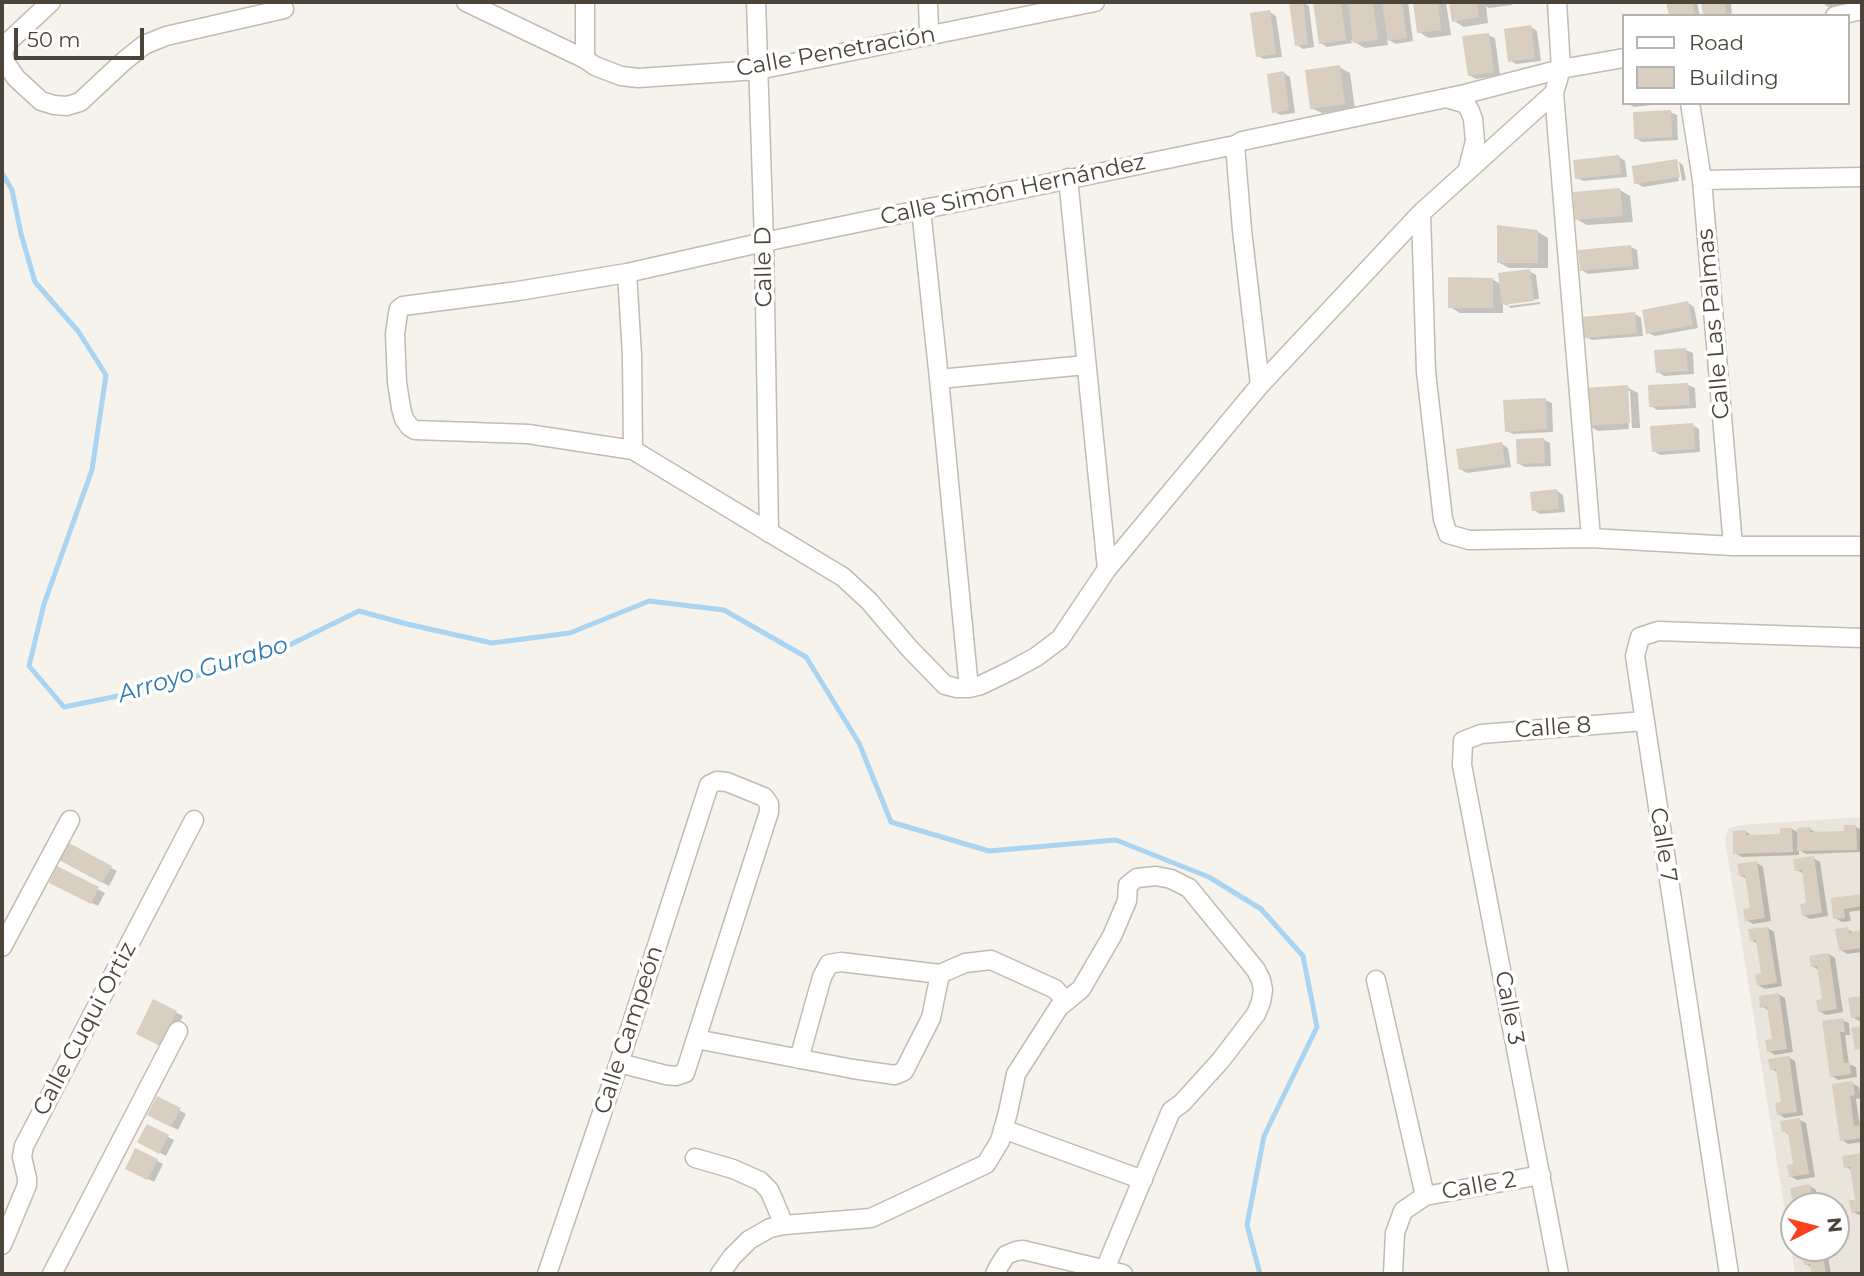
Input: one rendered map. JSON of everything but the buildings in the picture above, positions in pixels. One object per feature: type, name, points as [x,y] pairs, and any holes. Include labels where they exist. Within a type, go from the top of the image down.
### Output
[{"type":"street","points":[[51,2],[7,43],[3,53],[5,62],[16,78],[41,101],[67,106],[80,102],[144,45],[166,36],[284,9]]},
{"type":"street","name":"Calle Penetración","points":[[466,2],[606,71],[638,78],[758,70],[1096,2]]},
{"type":"street","points":[[585,2],[585,59]]},
{"type":"street","name":"Calle D","points":[[756,2],[764,242],[769,533]]},
{"type":"street","points":[[928,2],[929,34]]},
{"type":"street","points":[[1557,2],[1561,69],[1554,93],[1591,538]]},
{"type":"street","points":[[1844,14],[1862,10]]},
{"type":"street","name":"Calle Simón Hernández","points":[[633,450],[528,434],[415,430],[410,427],[404,419],[397,382],[395,334],[399,309],[410,304],[518,291],[627,273],[1068,178],[1235,145],[1242,141],[1447,98],[1561,69],[1622,58]]},
{"type":"street","points":[[627,273],[632,355],[633,450],[843,576],[944,685],[969,688],[1012,670],[1036,657],[1060,639],[1107,569],[1260,385],[1421,213],[1554,93]]},
{"type":"street","points":[[1447,98],[1466,104],[1471,111],[1475,141],[1466,172]]},
{"type":"street","name":"Calle Las Palmas","points":[[1690,105],[1702,180],[1733,546]]},
{"type":"street","points":[[1235,145],[1260,385]]},
{"type":"street","points":[[1702,180],[1862,177]]},
{"type":"street","points":[[1068,178],[1107,569]]},
{"type":"street","points":[[921,209],[969,688]]},
{"type":"street","points":[[1421,213],[1426,372],[1443,519],[1448,534],[1469,540],[1591,538],[1733,546],[1862,546]]},
{"type":"street","points":[[939,379],[1086,365]]},
{"type":"street","name":"Calle 7","points":[[1729,1274],[1634,656],[1640,637],[1658,631],[1862,638]]},
{"type":"street","name":"Calle 8","points":[[1463,741],[1481,734],[1644,721]]},
{"type":"street","name":"Calle 3","points":[[1463,741],[1462,765],[1559,1274]]},
{"type":"street","name":"Calle Campeón","points":[[547,1274],[709,785],[718,781],[764,797],[769,804],[769,812],[696,1039]]},
{"type":"street","points":[[2,947],[9,914],[70,820]]},
{"type":"street","name":"Calle Cuqui Ortiz","points":[[2,1245],[27,1185],[22,1157],[24,1146],[194,820]]},
{"type":"street","points":[[720,1274],[749,1240],[770,1228],[871,1218],[986,1164],[1000,1141],[1016,1074],[1059,1007],[1081,989],[1112,936],[1126,901],[1128,885],[1137,878],[1156,876],[1181,883],[1189,888],[1256,970],[1263,990],[1256,1014],[1221,1060],[1182,1103],[1171,1111],[1110,1273],[1023,1250],[1006,1255],[995,1274]]},
{"type":"street","points":[[799,1059],[822,977],[829,964],[841,961],[940,974],[965,963],[991,960],[1055,989],[1066,1002]]},
{"type":"street","points":[[619,1063],[676,1076],[685,1073],[696,1039],[853,1069],[895,1074],[905,1071],[930,1018],[940,974]]},
{"type":"street","points":[[1376,979],[1425,1196]]},
{"type":"street","points":[[52,1274],[178,1031]]},
{"type":"street","points":[[1003,1129],[1143,1180]]},
{"type":"street","points":[[695,1158],[733,1168],[760,1181],[769,1190],[784,1225]]},
{"type":"street","name":"Calle 2","points":[[1393,1274],[1395,1233],[1403,1211],[1425,1196],[1541,1175]]},
{"type":"shaded area","points":[[1862,817],[1862,1274],[1795,1274],[1793,1262],[1850,1262],[1850,1192],[1782,1192],[1725,839],[1728,829],[1738,825]]},
{"type":"waterway","name":"Arroyo Gurabo","points":[[2,173],[12,190],[35,282],[78,331],[106,375],[92,470],[44,604],[29,666],[64,707],[157,688],[275,652],[359,611],[492,643],[570,633],[649,601],[724,610],[806,657],[859,743],[891,822],[989,851],[1116,840],[1209,877],[1261,909],[1303,956],[1317,1027],[1264,1136],[1247,1225],[1260,1274]]}]
